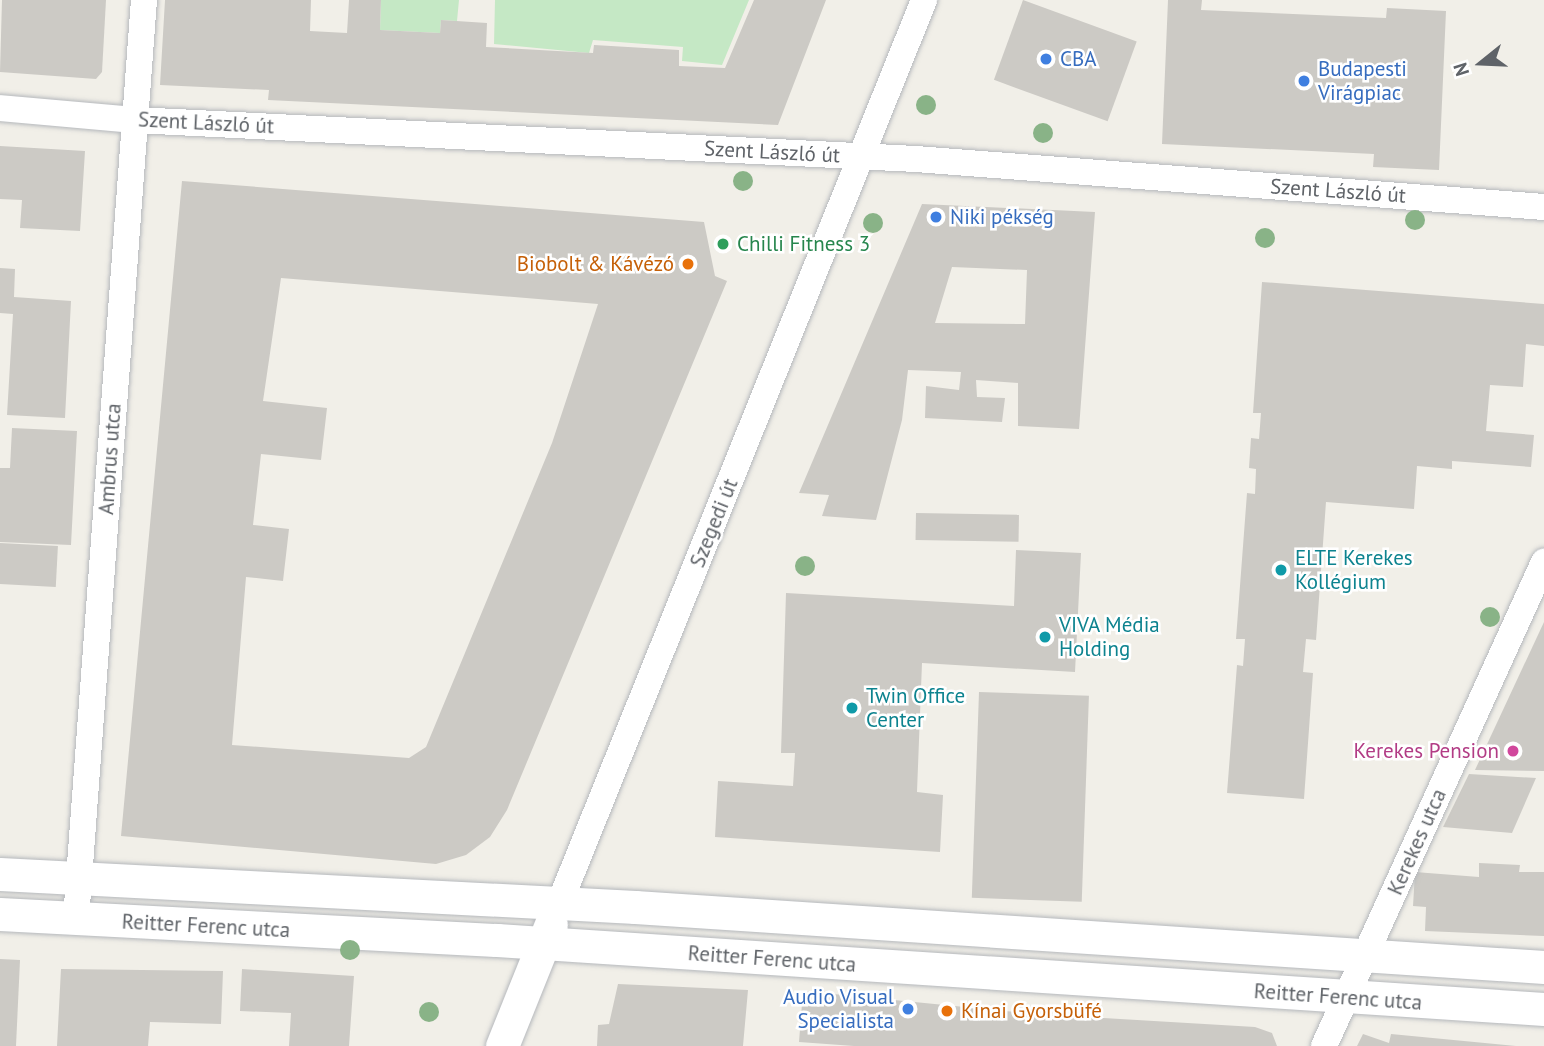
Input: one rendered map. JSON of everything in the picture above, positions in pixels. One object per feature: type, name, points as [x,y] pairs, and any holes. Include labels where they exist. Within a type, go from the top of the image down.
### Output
[{"type":"street","name":"Ambrus utca","points":[[76,919],[144,0]]},
{"type":"street","name":"Szegedi út","points":[[502,1046],[924,0]]},
{"type":"street","name":"Szent László út","points":[[0,108],[135,120],[862,156],[1544,207]]},
{"type":"street","name":"Kerekes utca","points":[[1324,1046],[1544,562]]},
{"type":"street","name":"Reitter Ferenc utca","points":[[0,874],[560,902],[1544,967]]},
{"type":"street","name":"Reitter Ferenc utca","points":[[0,914],[543,944],[1346,999],[1544,1009]]},
{"type":"street","points":[[1022,976],[1025,933]]},
{"type":"green space","points":[[381,0],[459,0],[457,21],[441,20],[440,33],[380,30]]},
{"type":"green space","points":[[495,0],[749,0],[722,65],[682,61],[683,47],[593,40],[589,53],[494,44]]},
{"type":"building","points":[[2,0],[106,0],[102,72],[96,79],[0,72]]},
{"type":"building","points":[[165,0],[311,0],[310,31],[347,33],[349,0],[381,0],[380,30],[440,33],[441,20],[487,23],[486,47],[593,53],[594,45],[679,50],[679,66],[725,68],[754,0],[826,0],[778,125],[268,100],[269,90],[160,85]]},
{"type":"building","points":[[1023,0],[1137,41],[1108,121],[994,80]]},
{"type":"building","name":"Budapesti Virágpiac","points":[[1168,0],[1202,0],[1201,10],[1386,18],[1387,8],[1446,11],[1439,170],[1373,167],[1374,154],[1162,144]]},
{"type":"building","points":[[0,146],[85,151],[80,231],[20,228],[22,200],[0,199]]},
{"type":"building","points":[[182,181],[704,222],[715,276],[727,281],[507,810],[490,837],[466,855],[436,864],[121,836]],"holes":[[[281,278],[598,304],[552,443],[426,747],[409,758],[232,745],[246,577],[283,581],[289,529],[253,525],[261,454],[321,460],[327,408],[263,401]]]},
{"type":"building","points":[[922,204],[1095,212],[1079,429],[1018,426],[1018,383],[976,380],[977,397],[1005,398],[1002,422],[925,418],[926,386],[959,390],[961,372],[908,370],[902,420],[876,520],[822,516],[829,495],[799,493]],"holes":[[[952,267],[1027,270],[1025,324],[935,323]]]},
{"type":"building","points":[[0,268],[15,269],[14,297],[71,301],[65,418],[7,415],[13,314],[0,313]]},
{"type":"building","points":[[1262,282],[1544,304],[1544,346],[1526,344],[1523,387],[1490,385],[1486,431],[1534,435],[1531,467],[1452,461],[1452,469],[1417,466],[1414,509],[1326,502],[1316,640],[1306,639],[1303,672],[1313,673],[1304,799],[1227,793],[1237,665],[1243,666],[1245,639],[1236,639],[1247,493],[1255,494],[1256,469],[1249,468],[1251,438],[1259,439],[1261,413],[1253,413]]},
{"type":"building","points":[[12,428],[77,431],[71,545],[0,542],[0,468],[10,468]]},
{"type":"building","points":[[916,513],[1019,515],[1019,542],[916,540]]},
{"type":"building","points":[[0,543],[58,546],[56,587],[0,584]]},
{"type":"building","points":[[1016,550],[1081,553],[1075,672],[922,663],[917,792],[943,795],[940,852],[715,837],[718,781],[793,786],[795,753],[781,753],[786,593],[1014,606]]},
{"type":"building","points":[[1544,622],[1544,771],[1475,770]]},
{"type":"building","points":[[979,692],[1089,696],[1082,902],[972,898]]},
{"type":"building","points":[[1469,774],[1536,778],[1512,833],[1443,827]]},
{"type":"building","points":[[1479,863],[1520,865],[1519,872],[1544,872],[1544,936],[1425,931],[1426,907],[1413,906],[1415,872],[1479,877]]},
{"type":"building","points":[[0,959],[20,960],[16,1046],[0,1046]]},
{"type":"building","points":[[61,969],[223,971],[221,1024],[150,1022],[148,1046],[57,1046]]},
{"type":"building","points":[[242,969],[354,976],[349,1046],[289,1046],[291,1013],[240,1011]]},
{"type":"building","points":[[618,984],[748,990],[743,1046],[597,1046],[598,1025],[609,1024]]},
{"type":"building","points":[[803,991],[1036,1014],[1255,1027],[1272,1033],[1277,1046],[854,1046],[799,1042]]},
{"type":"building","points":[[1363,1034],[1389,1043],[1391,1034],[1516,1046],[1357,1046]]},
{"type":"place","name":"CBA","points":[[1046,59]]},
{"type":"place","name":"Budapesti Virágpiac","points":[[1304,81]]},
{"type":"place","name":"Niki pékség","points":[[936,217]]},
{"type":"place","name":"Chilli Fitness 3","points":[[723,244]]},
{"type":"place","name":"Biobolt & Kávézó","points":[[688,264]]},
{"type":"place","name":"ELTE Kerekes Kollégium","points":[[1281,570]]},
{"type":"place","name":"VIVA Média Holding","points":[[1045,637]]},
{"type":"place","name":"Twin Office Center","points":[[852,708]]},
{"type":"place","name":"Kerekes Pension","points":[[1513,751]]},
{"type":"place","name":"Audio Visual Specialista","points":[[908,1009]]},
{"type":"place","name":"Kínai Gyorsbüfé","points":[[947,1011]]}]
